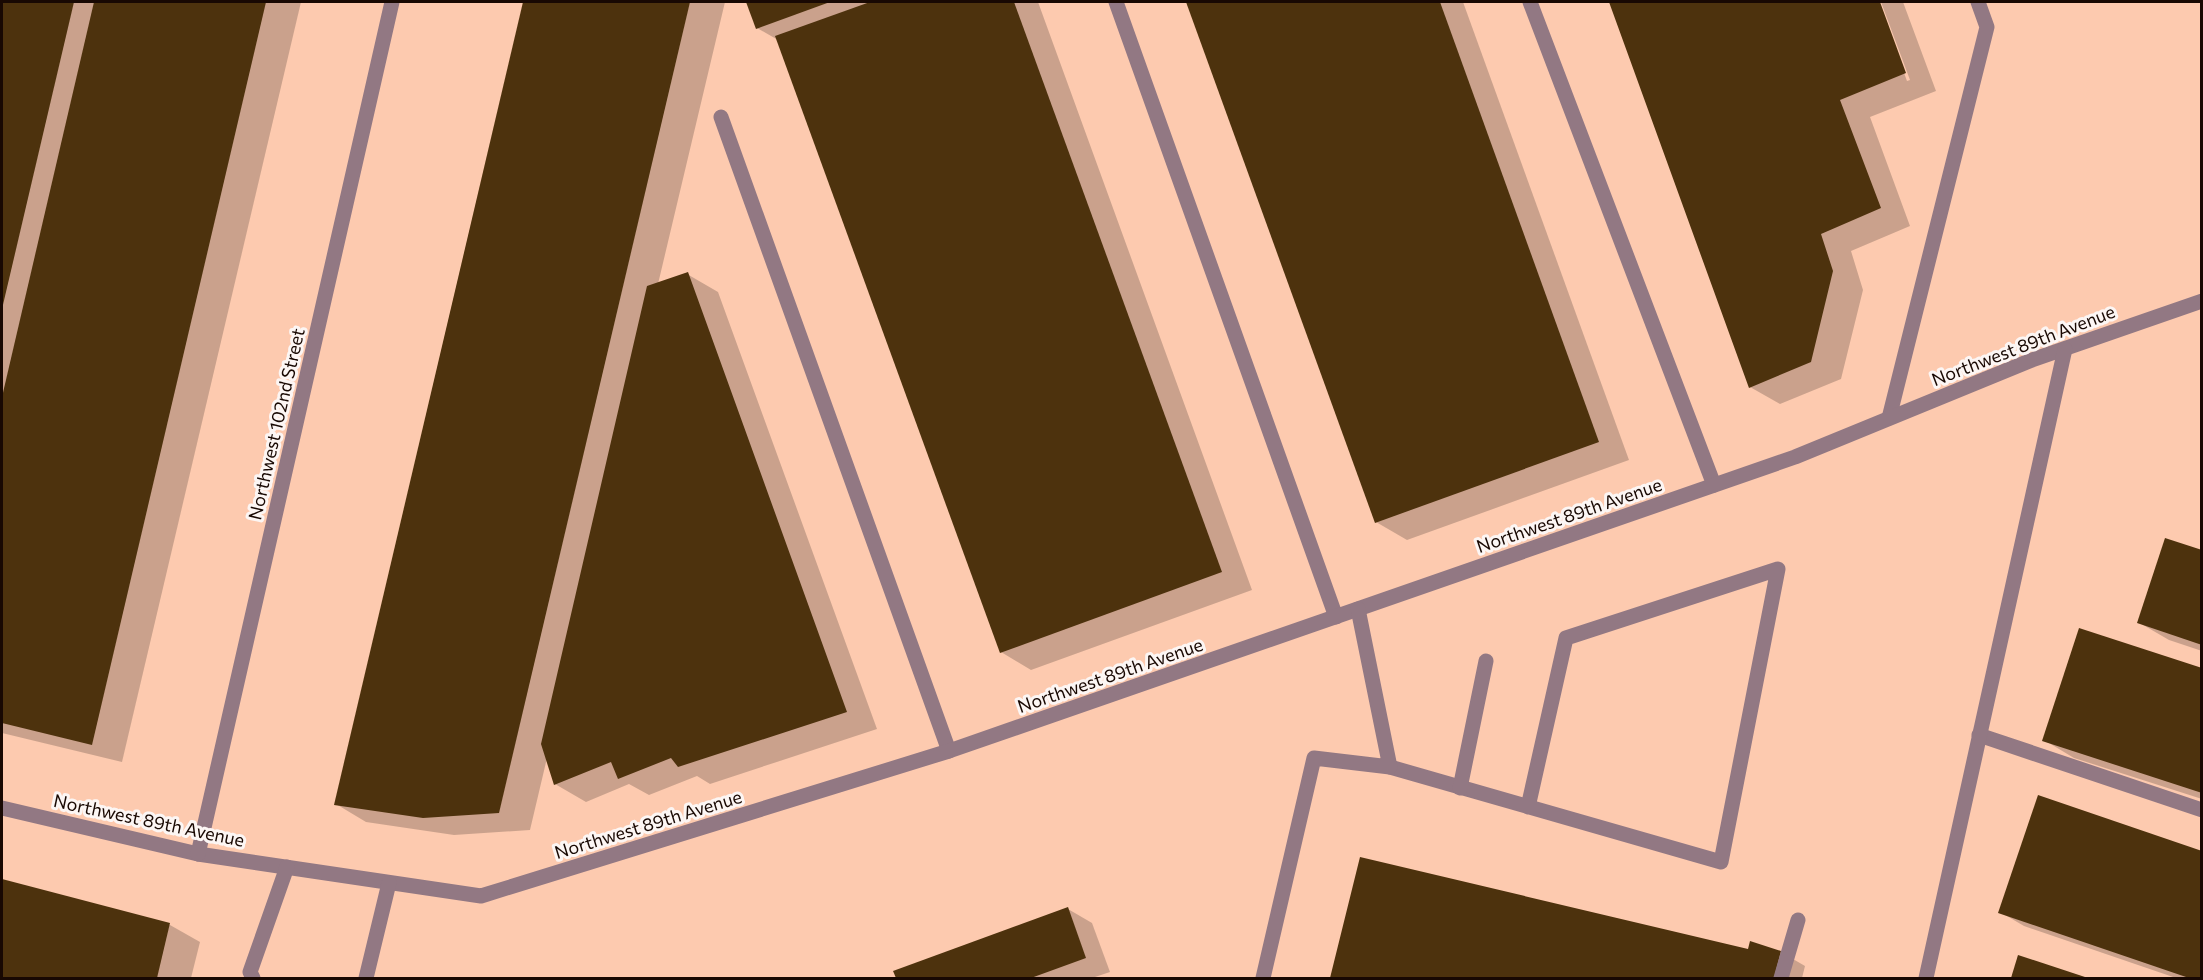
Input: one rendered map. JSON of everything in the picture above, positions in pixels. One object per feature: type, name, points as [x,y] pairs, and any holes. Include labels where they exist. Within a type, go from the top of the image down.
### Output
[{"type":"street","name":"Northwest 102nd Street","points":[[198,854],[392,2]]},
{"type":"street","points":[[1116,2],[1336,617]]},
{"type":"street","points":[[1530,2],[1714,485]]},
{"type":"street","points":[[1889,418],[1987,27],[1978,2]]},
{"type":"street","points":[[721,117],[949,752]]},
{"type":"street","name":"Northwest 89th Avenue","points":[[2,808],[198,854],[481,896],[949,752],[1795,457],[2065,349],[2202,301]]},
{"type":"street","points":[[1926,978],[2065,349]]},
{"type":"street","points":[[1263,978],[1314,758],[1390,767],[1460,788],[1721,862],[1778,569],[1566,638],[1528,807]]},
{"type":"street","points":[[1359,609],[1390,767]]},
{"type":"street","points":[[1460,788],[1486,662]]},
{"type":"street","points":[[1979,735],[2202,810]]},
{"type":"street","points":[[253,978],[250,972],[287,867]]},
{"type":"street","points":[[366,978],[389,883]]},
{"type":"street","points":[[1781,978],[1798,920]]},
{"type":"building","points":[[2,2],[74,2],[2,309]]},
{"type":"building","points":[[94,2],[266,2],[92,745],[2,723],[2,397]]},
{"type":"building","points":[[523,2],[690,2],[499,813],[423,818],[334,805]]},
{"type":"building","points":[[746,2],[830,2],[756,29]]},
{"type":"building","points":[[870,2],[1014,2],[1222,572],[1000,653],[775,36]]},
{"type":"building","points":[[1186,2],[1440,2],[1599,442],[1375,523]]},
{"type":"building","points":[[1609,2],[1880,2],[1906,73],[1840,100],[1881,208],[1821,234],[1833,271],[1811,362],[1749,388]]},
{"type":"building","points":[[688,272],[847,712],[678,767],[671,758],[618,779],[611,762],[554,785],[541,744],[647,286]]},
{"type":"building","points":[[2165,538],[2202,550],[2202,645],[2137,623]]},
{"type":"building","points":[[2079,628],[2202,668],[2202,793],[2042,741]]},
{"type":"building","points":[[2038,795],[2202,851],[2202,978],[2189,978],[1998,913]]},
{"type":"building","points":[[1360,857],[1748,949],[1750,941],[1781,951],[1774,978],[1330,978]]},
{"type":"building","points":[[2,879],[170,923],[157,978],[2,978]]},
{"type":"building","points":[[1068,907],[1086,958],[1031,978],[896,978],[893,971]]},
{"type":"building","points":[[2018,955],[2088,978],[2011,978]]}]
